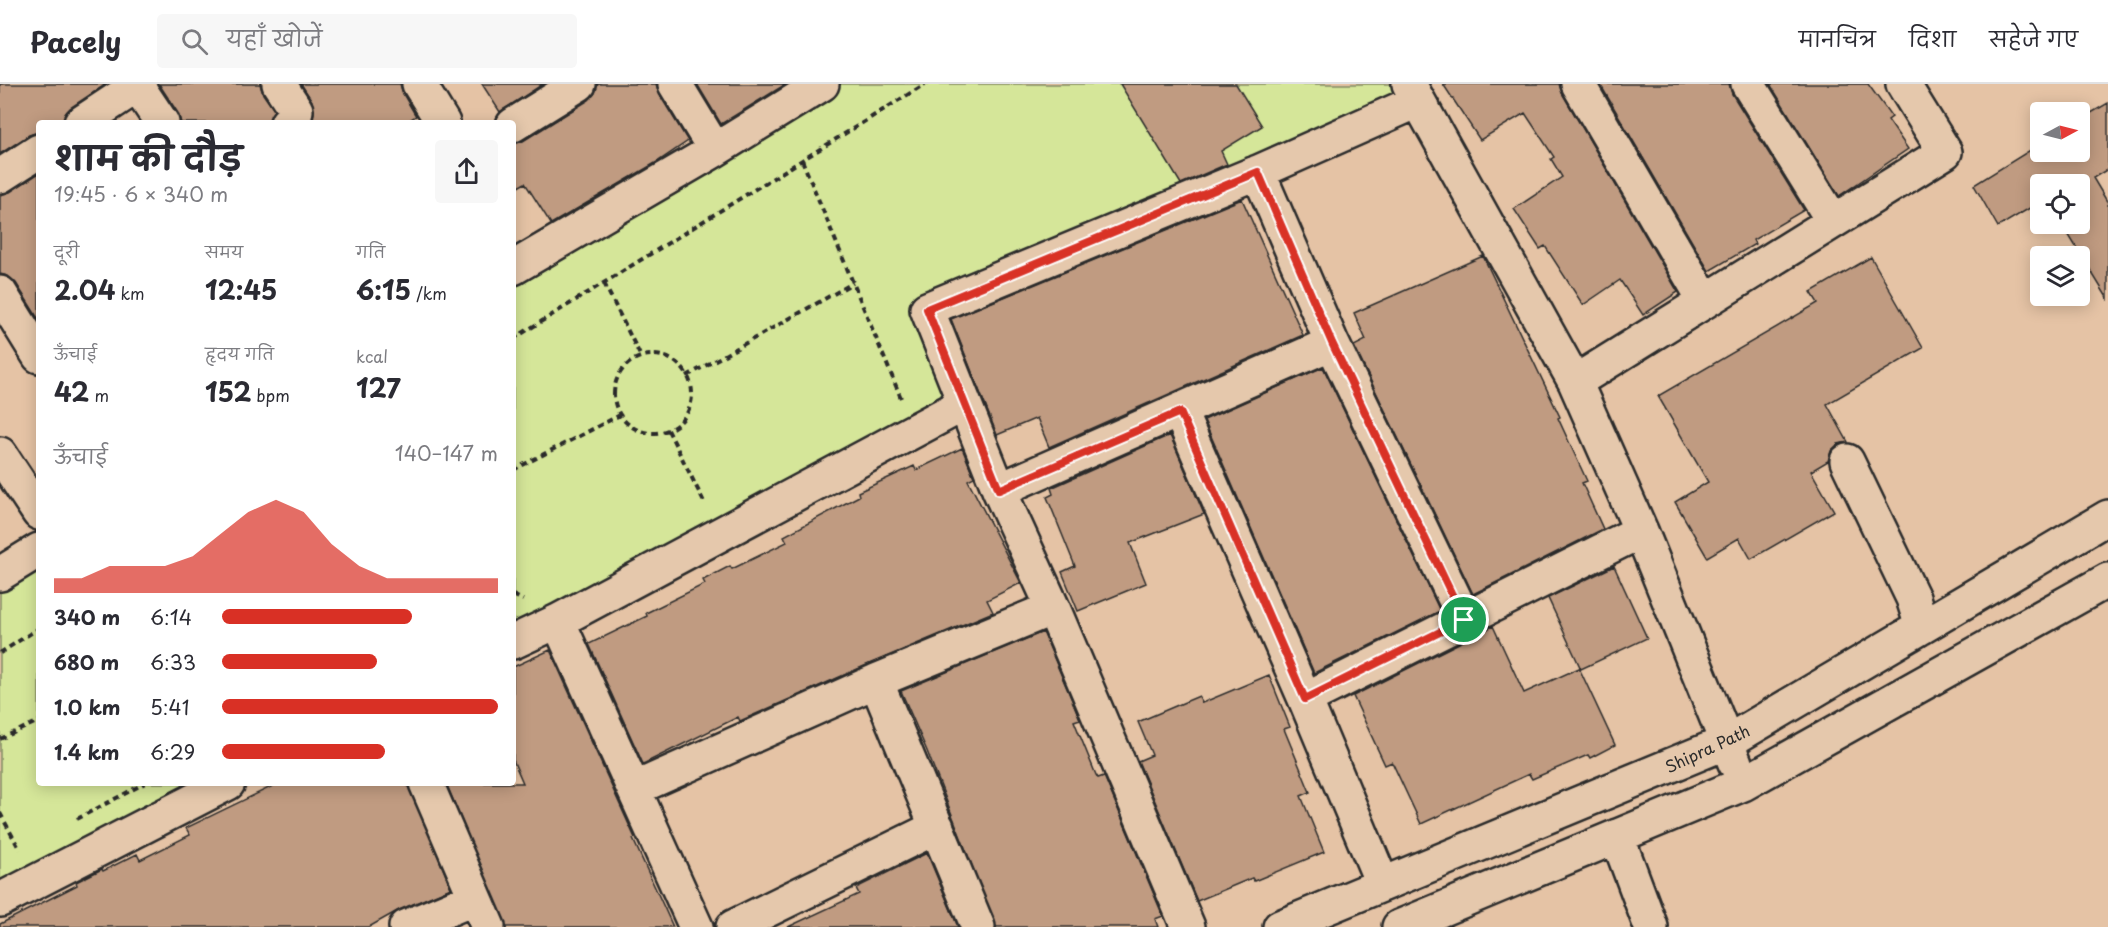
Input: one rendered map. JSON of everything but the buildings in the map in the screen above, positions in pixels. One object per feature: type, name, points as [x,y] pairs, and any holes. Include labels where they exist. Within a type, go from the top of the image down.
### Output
[{"type":"street","points":[[279,84],[296,110],[296,117],[292,120]]},
{"type":"street","points":[[419,84],[441,120]]},
{"type":"street","points":[[675,84],[715,150]]},
{"type":"street","points":[[1578,84],[1705,301]]},
{"type":"street","points":[[1748,84],[1833,221]]},
{"type":"street","points":[[1575,382],[1945,153],[1903,84]]},
{"type":"street","points":[[85,120],[137,85],[160,120]]},
{"type":"street","points":[[516,266],[715,150],[819,85]]},
{"type":"street","points":[[516,123],[569,87]]},
{"type":"street","points":[[1188,927],[1053,608],[999,490],[927,309],[1258,172],[1413,92],[1575,382],[1641,531],[1743,784]]},
{"type":"street","points":[[0,176],[36,153]]},
{"type":"street","points":[[1258,172],[1332,343],[1464,620]]},
{"type":"street","points":[[0,293],[36,351]]},
{"type":"street","points":[[999,490],[1332,343]]},
{"type":"street","points":[[516,641],[558,621],[964,404]]},
{"type":"street","points":[[1180,412],[1382,883]]},
{"type":"street","points":[[0,454],[36,508]]},
{"type":"street","points":[[1847,461],[1913,598],[1922,627]]},
{"type":"street","name":"Shipra Path","points":[[1280,927],[1727,742],[2108,516]]},
{"type":"street","points":[[1305,699],[1641,531]]},
{"type":"street","points":[[0,574],[36,552]]},
{"type":"street","points":[[1399,927],[1743,784],[2108,580]]},
{"type":"street","points":[[634,789],[876,681],[1053,608]]},
{"type":"street","points":[[558,621],[696,927]]},
{"type":"street","points":[[876,681],[978,927]]},
{"type":"street","points":[[0,900],[222,786]]},
{"type":"street","points":[[406,927],[481,912],[427,786]]},
{"type":"street","points":[[733,927],[937,827]]},
{"type":"street","points":[[1617,836],[1651,927]]},
{"type":"path","points":[[516,337],[925,84]]},
{"type":"path","points":[[802,160],[903,402]]},
{"type":"path","points":[[604,283],[641,357]]},
{"type":"path","points":[[687,376],[854,283]]},
{"type":"path","points":[[651,355],[672,360],[687,376],[692,388],[687,413],[668,430],[654,433],[641,431],[629,425],[620,415],[615,404],[616,381],[622,370],[641,357],[651,355]]},
{"type":"path","points":[[516,468],[620,415]]},
{"type":"path","points":[[668,430],[709,511]]},
{"type":"path","points":[[0,652],[36,630]]},
{"type":"path","points":[[0,740],[36,722]]},
{"type":"path","points":[[0,813],[20,849]]},
{"type":"green space","points":[[816,84],[1409,84],[1412,89],[928,309],[964,404],[516,640],[516,263]]},
{"type":"green space","points":[[36,552],[36,786],[222,786],[0,900],[0,574]]},
{"type":"route","points":[[1258,172],[1332,343],[1464,620],[1305,699],[1180,412],[999,490],[927,309],[1258,172]]}]
